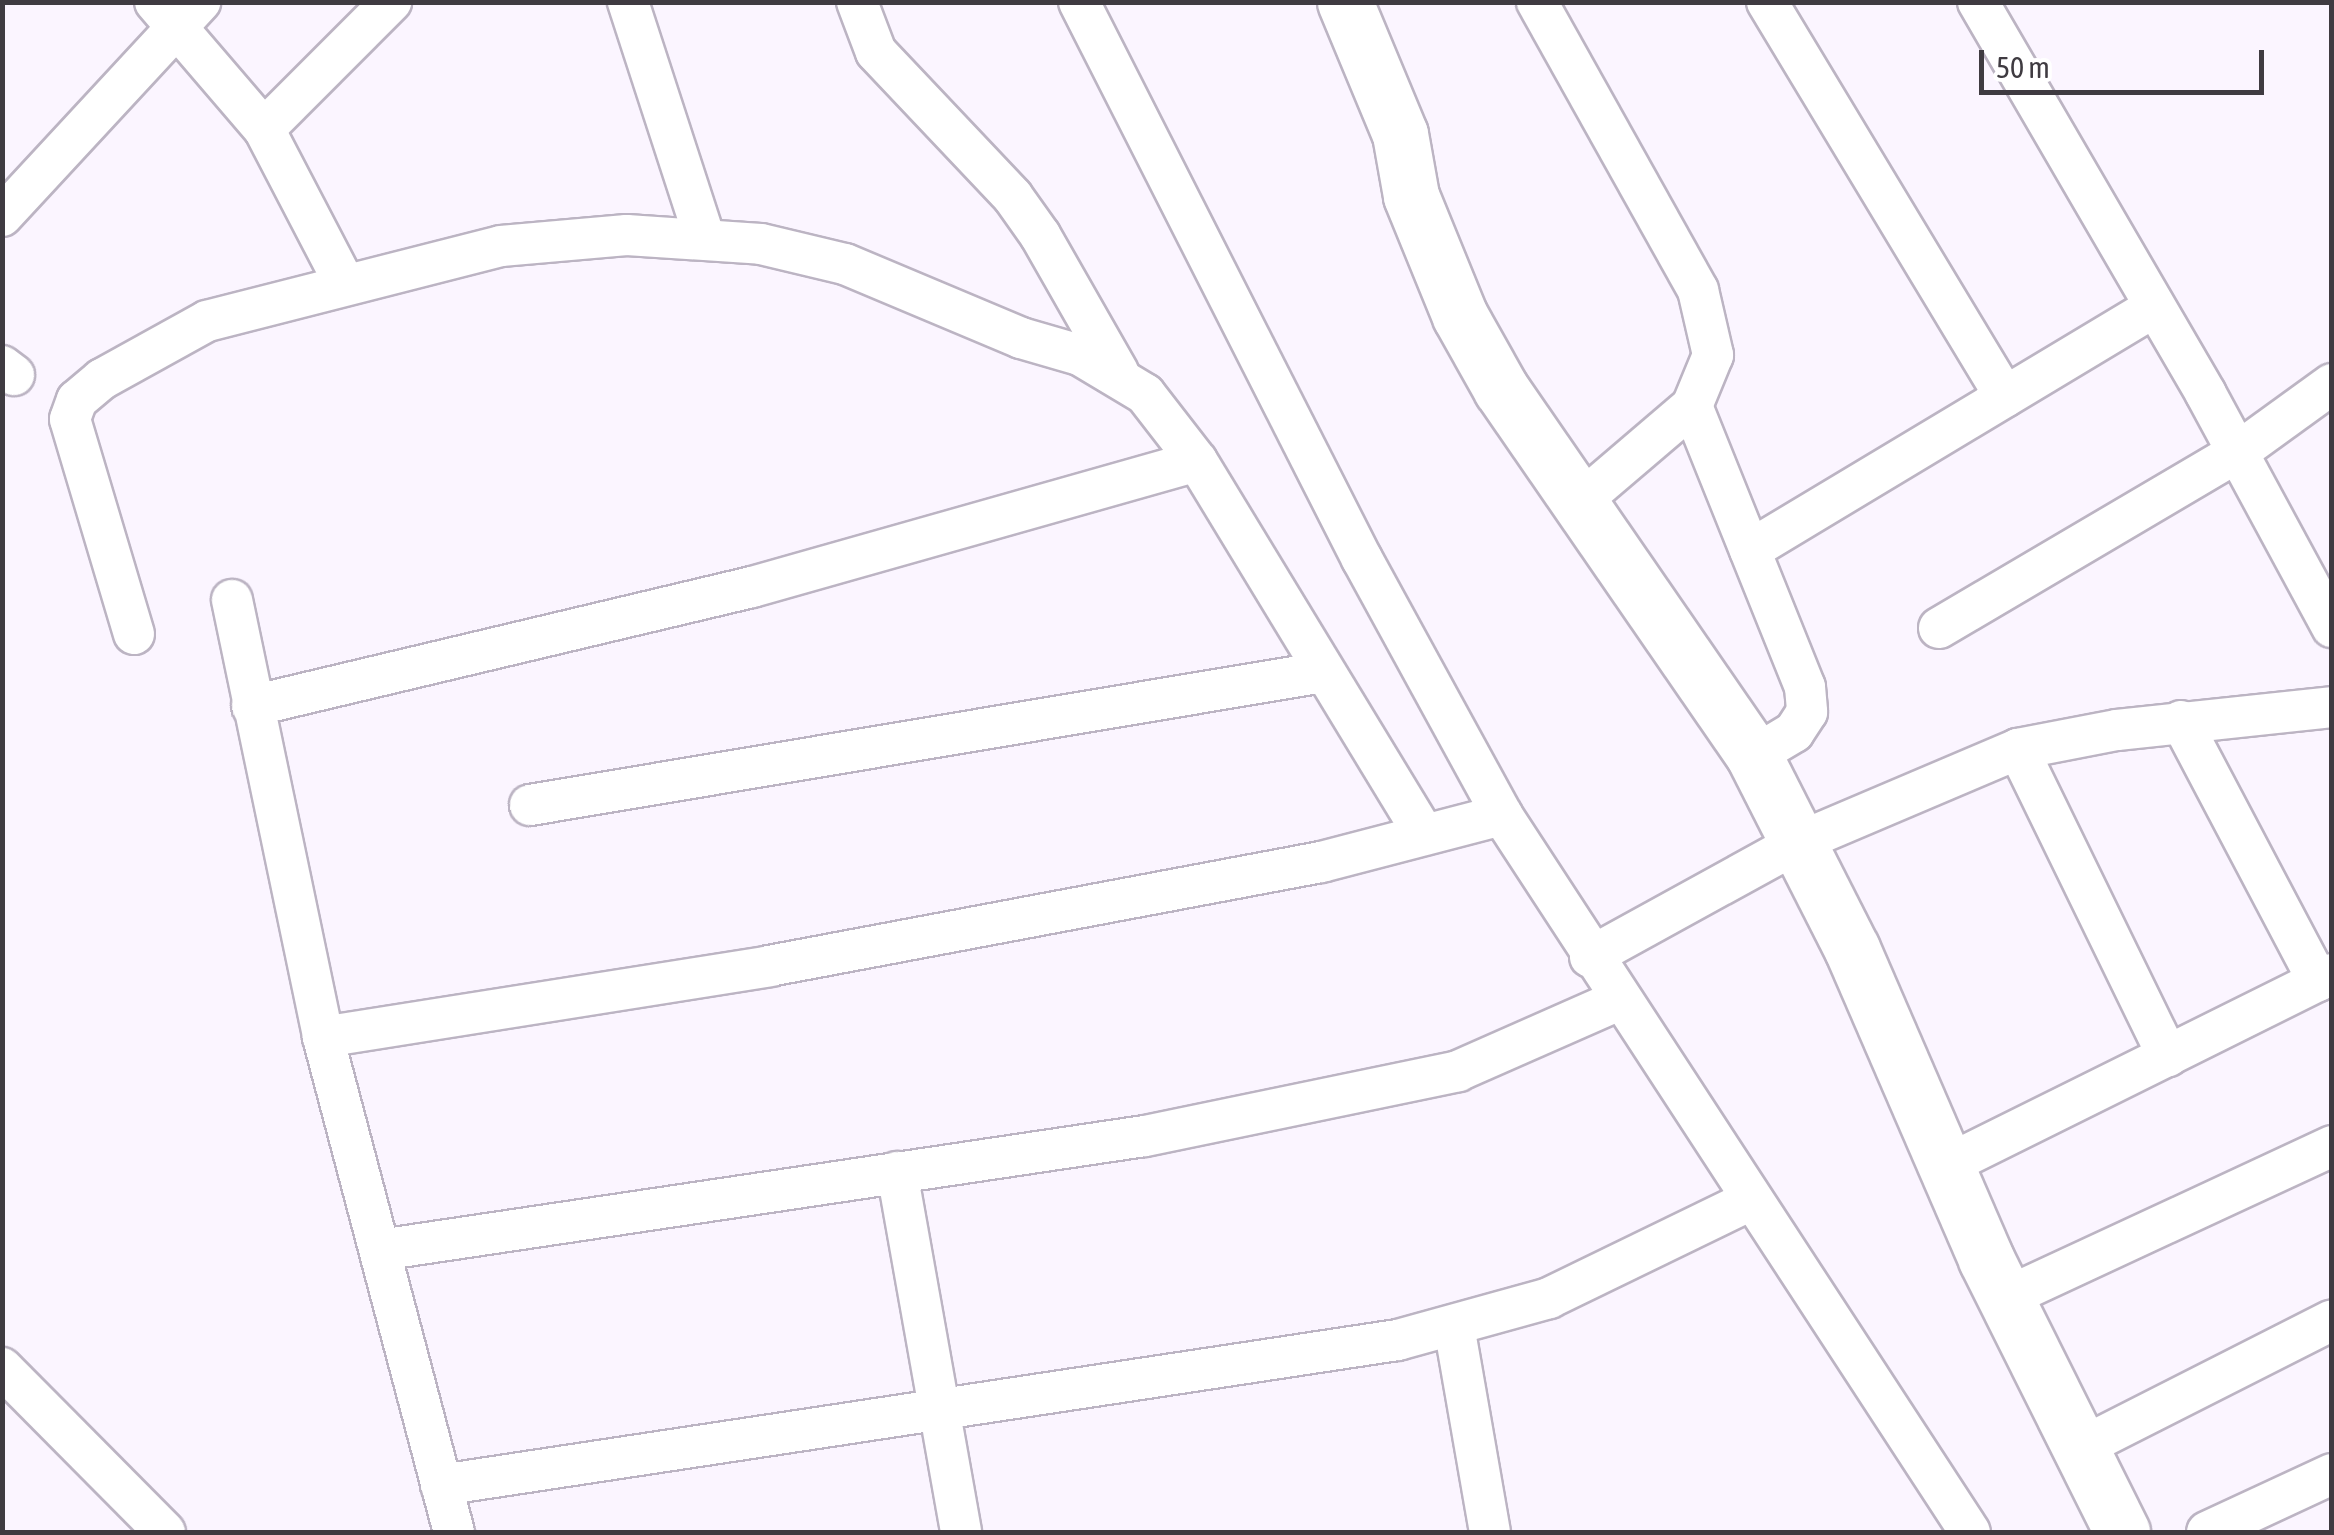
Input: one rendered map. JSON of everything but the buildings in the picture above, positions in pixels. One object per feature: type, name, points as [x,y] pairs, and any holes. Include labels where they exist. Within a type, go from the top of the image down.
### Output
[{"type":"street","points":[[264,129],[391,2]]},
{"type":"street","points":[[628,2],[705,239]]},
{"type":"street","points":[[857,2],[876,52],[1013,198],[1040,235],[1118,372]]},
{"type":"street","points":[[1079,2],[1362,558],[1502,815],[1590,957],[1970,1532]]},
{"type":"street","points":[[1345,2],[1400,134],[1411,196],[1460,316],[1501,389],[1582,500],[1754,756],[1799,842],[2005,1298],[2122,1532]]},
{"type":"street","points":[[1537,2],[1698,290],[1713,355],[1692,406],[1582,500]]},
{"type":"street","points":[[1767,2],[2005,397]]},
{"type":"street","points":[[1978,2],[2156,307],[2332,627]]},
{"type":"street","points":[[2,216],[177,10],[264,129],[344,283]]},
{"type":"street","points":[[134,634],[70,419],[77,400],[153,347],[207,321],[500,246],[627,235],[705,239],[845,264],[1118,372],[1145,394],[1197,461],[1424,834]]},
{"type":"street","points":[[1750,550],[2156,307]]},
{"type":"street","points":[[1939,628],[2238,452],[2332,384]]},
{"type":"street","points":[[1692,406],[1805,687],[1807,712],[1794,732],[1754,756]]},
{"type":"street","points":[[252,706],[752,587],[1197,461]]},
{"type":"street","points":[[232,600],[323,1037],[454,1532]]},
{"type":"street","points":[[530,806],[1323,672]]},
{"type":"street","points":[[1590,957],[1799,842],[2018,748],[2181,722],[2332,706]]},
{"type":"street","points":[[1946,1166],[2325,978],[2181,722]]},
{"type":"street","points":[[2018,748],[2168,1056]]},
{"type":"street","points":[[323,1037],[768,966],[1321,862],[1502,815]]},
{"type":"street","points":[[380,1250],[1145,1136],[1458,1071],[1619,1000]]},
{"type":"street","points":[[2005,1298],[2332,1146]]},
{"type":"street","points":[[896,1172],[961,1532]]},
{"type":"street","points":[[441,1485],[1398,1340],[1550,1298],[1749,1200]]},
{"type":"street","points":[[2082,1447],[2332,1320]]},
{"type":"street","points":[[1454,1326],[1490,1532]]},
{"type":"street","points":[[2,1368],[165,1532]]},
{"type":"street","points":[[2208,1532],[2332,1474]]}]
